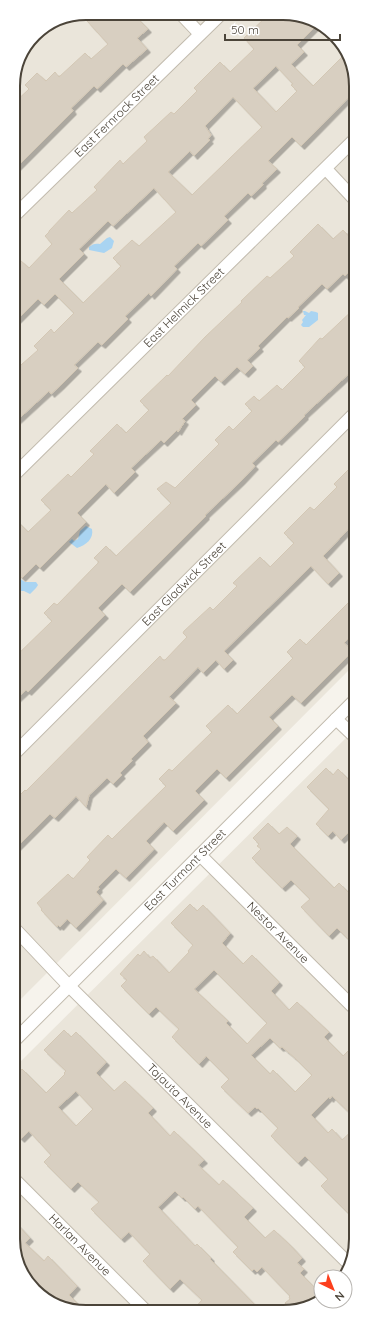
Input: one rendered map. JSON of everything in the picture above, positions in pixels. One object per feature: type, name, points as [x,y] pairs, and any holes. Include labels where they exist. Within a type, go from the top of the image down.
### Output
[{"type":"street","points":[[187,20],[200,34]]},
{"type":"street","name":"East Fernrock Street","points":[[20,209],[214,20]]},
{"type":"street","name":"East Helmick Street","points":[[20,469],[349,145]]},
{"type":"street","points":[[326,169],[349,194]]},
{"type":"street","name":"East Gladwick Street","points":[[20,748],[349,420]]},
{"type":"street","name":"East Turmont Street","points":[[20,1035],[68,985],[349,706]]},
{"type":"street","points":[[336,719],[349,731]]},
{"type":"street","name":"Nestor Avenue","points":[[200,854],[349,1003]]},
{"type":"street","name":"Tajauta Avenue","points":[[20,934],[68,985],[345,1261]]},
{"type":"street","name":"Harlan Avenue","points":[[20,1185],[140,1305]]},
{"type":"shaded area","points":[[86,20],[296,21],[316,29],[330,39],[342,57],[347,69],[349,86],[349,670],[20,1000],[20,81],[22,69],[34,46],[42,36],[65,23]]},
{"type":"shaded area","points":[[349,735],[349,1244],[348,1252],[342,1269],[313,1269],[313,1298],[304,1302],[292,1304],[73,1304],[53,1296],[36,1283],[22,1256],[20,1239],[20,1062]]},
{"type":"water","points":[[110,237],[114,241],[112,248],[104,253],[89,250],[89,247],[92,245],[100,244]]},
{"type":"water","points":[[303,311],[318,313],[318,320],[309,327],[303,327],[301,325],[303,322],[302,320],[306,315],[304,315]]},
{"type":"water","points":[[86,526],[92,529],[91,539],[77,548],[69,542],[72,539],[74,541],[78,539],[80,531]]},
{"type":"water","points":[[20,579],[25,582],[36,582],[38,585],[30,594],[20,591]]},
{"type":"building","points":[[139,20],[148,29],[137,38],[147,49],[126,67],[123,64],[97,89],[94,86],[71,108],[73,111],[20,164],[20,97],[29,89],[25,85],[37,73],[46,81],[55,72],[59,77],[85,53],[91,59],[108,44],[87,21]]},
{"type":"building","points":[[263,20],[296,21],[314,28],[297,45],[304,52],[291,64],[313,86],[342,57],[347,69],[349,97],[301,146],[292,137],[268,161],[277,169],[262,183],[263,185],[251,196],[248,193],[224,216],[228,220],[201,246],[198,243],[174,266],[177,269],[151,296],[149,293],[125,316],[128,319],[102,345],[98,342],[74,365],[78,368],[61,385],[51,394],[49,391],[20,418],[20,366],[38,350],[34,346],[51,329],[54,333],[74,313],[55,294],[44,305],[38,299],[20,317],[20,260],[29,268],[52,244],[45,236],[49,231],[69,210],[72,213],[97,190],[94,187],[120,160],[123,164],[147,141],[144,137],[171,112],[174,114],[197,91],[194,88],[220,62],[230,72],[254,49],[244,38]],"holes":[[[276,66],[293,84],[291,85],[297,91],[276,112],[253,88]],[[233,97],[262,127],[192,195],[168,172],[190,151],[194,156],[210,140],[208,139],[211,135],[205,126]],[[154,188],[176,212],[139,246],[132,240],[113,258],[121,266],[83,303],[59,279],[84,254],[79,249],[108,221],[113,226]]]},
{"type":"building","points":[[318,224],[333,239],[343,230],[349,236],[349,272],[345,276],[343,274],[327,289],[322,284],[298,307],[299,308],[288,318],[287,317],[258,346],[260,348],[247,360],[253,366],[245,374],[237,367],[221,382],[215,376],[191,400],[196,405],[182,419],[185,421],[178,432],[177,430],[164,443],[161,440],[131,468],[135,472],[114,493],[106,484],[77,513],[86,522],[40,568],[36,564],[22,578],[20,576],[20,524],[28,532],[51,510],[41,500],[68,474],[71,477],[94,454],[90,451],[117,424],[126,433],[149,410],[140,401],[167,375],[168,376],[267,276],[270,278],[294,256],[290,252]]},
{"type":"building","points":[[349,314],[349,374],[304,415],[305,416],[278,442],[276,440],[252,463],[255,466],[241,481],[205,515],[206,516],[130,592],[122,584],[98,608],[105,615],[28,692],[26,690],[20,696],[20,652],[52,621],[44,613],[54,603],[57,605],[99,562],[94,558],[106,546],[116,556],[171,503],[157,489],[166,482],[175,488],[219,444],[215,440],[229,426],[233,430],[252,411],[245,404],[254,396],[259,401],[277,385],[282,390],[305,367],[299,361],[320,338],[322,339]]},
{"type":"building","points":[[349,469],[349,528],[323,556],[339,573],[328,584],[311,566],[224,651],[233,660],[224,669],[216,660],[203,673],[198,667],[169,697],[176,703],[143,736],[148,742],[131,759],[132,761],[120,773],[122,775],[113,784],[107,778],[89,795],[86,807],[76,796],[55,818],[50,814],[20,844],[20,795],[25,790],[26,791],[160,656],[163,660],[165,660],[187,637],[183,633],[184,631],[210,607],[213,610],[237,586],[233,583],[260,557],[270,567],[294,543],[284,533],[310,507],[314,510],[337,487],[334,484]]},
{"type":"building","points":[[349,602],[349,638],[344,643],[349,647],[349,655],[301,703],[292,695],[269,717],[278,726],[226,778],[217,769],[195,791],[204,800],[173,831],[164,822],[146,841],[154,849],[126,878],[116,869],[98,887],[99,889],[96,892],[103,900],[76,928],[67,919],[60,927],[58,925],[57,927],[41,910],[42,909],[37,903],[68,874],[73,879],[90,860],[87,857],[108,835],[112,839],[166,786],[159,779],[169,769],[172,771],[212,732],[206,726],[228,705],[237,714],[293,658],[287,652],[300,639],[306,645]]},
{"type":"building","points":[[326,768],[333,775],[338,769],[349,780],[349,832],[341,840],[333,831],[328,836],[316,824],[329,809],[307,787]]},
{"type":"building","points":[[268,823],[279,834],[287,827],[297,836],[290,844],[334,888],[339,883],[349,893],[349,940],[337,928],[329,936],[301,907],[310,899],[291,880],[282,888],[252,858],[261,849],[257,846],[259,844],[253,838]]},
{"type":"building","points":[[190,904],[197,911],[203,905],[230,933],[222,943],[243,964],[252,955],[279,982],[271,991],[289,1010],[297,1002],[329,1032],[324,1037],[343,1056],[348,1051],[349,1052],[349,1112],[332,1096],[330,1099],[329,1097],[311,1115],[328,1133],[332,1129],[342,1140],[349,1134],[348,1213],[321,1186],[328,1179],[305,1156],[298,1163],[271,1136],[278,1128],[258,1108],[257,1109],[255,1107],[248,1113],[221,1087],[229,1079],[206,1056],[199,1064],[172,1037],[179,1029],[156,1007],[149,1014],[121,986],[127,980],[120,974],[138,954],[140,956],[144,951],[150,958],[153,956],[169,973],[189,952],[188,951],[193,945],[171,923]],"holes":[[[214,970],[267,1023],[247,1044],[226,1023],[228,1021],[194,989]],[[270,1038],[280,1048],[282,1047],[312,1075],[295,1092],[273,1070],[270,1074],[251,1055]]]},
{"type":"building","points":[[64,1030],[71,1037],[76,1032],[106,1062],[96,1073],[114,1091],[125,1081],[153,1108],[148,1113],[170,1136],[174,1131],[204,1160],[198,1165],[219,1185],[223,1180],[253,1208],[244,1217],[265,1238],[274,1230],[290,1245],[302,1258],[297,1263],[304,1269],[300,1273],[313,1286],[313,1298],[304,1302],[287,1305],[285,1303],[290,1299],[290,1296],[262,1267],[257,1272],[254,1269],[252,1271],[233,1252],[238,1247],[198,1206],[195,1209],[175,1191],[158,1207],[195,1246],[197,1244],[211,1258],[210,1259],[255,1305],[197,1305],[202,1300],[180,1279],[170,1289],[143,1261],[150,1254],[129,1232],[121,1239],[91,1209],[99,1202],[78,1182],[71,1189],[44,1162],[51,1155],[29,1131],[21,1139],[20,1138],[20,1071],[22,1069],[46,1093],[65,1074],[64,1073],[66,1071],[44,1050]],"holes":[[[76,1091],[93,1109],[76,1126],[58,1107]]]},
{"type":"building","points":[[20,1227],[30,1238],[25,1243],[44,1261],[48,1256],[77,1286],[69,1295],[78,1304],[65,1302],[53,1296],[36,1283],[22,1256]]}]
